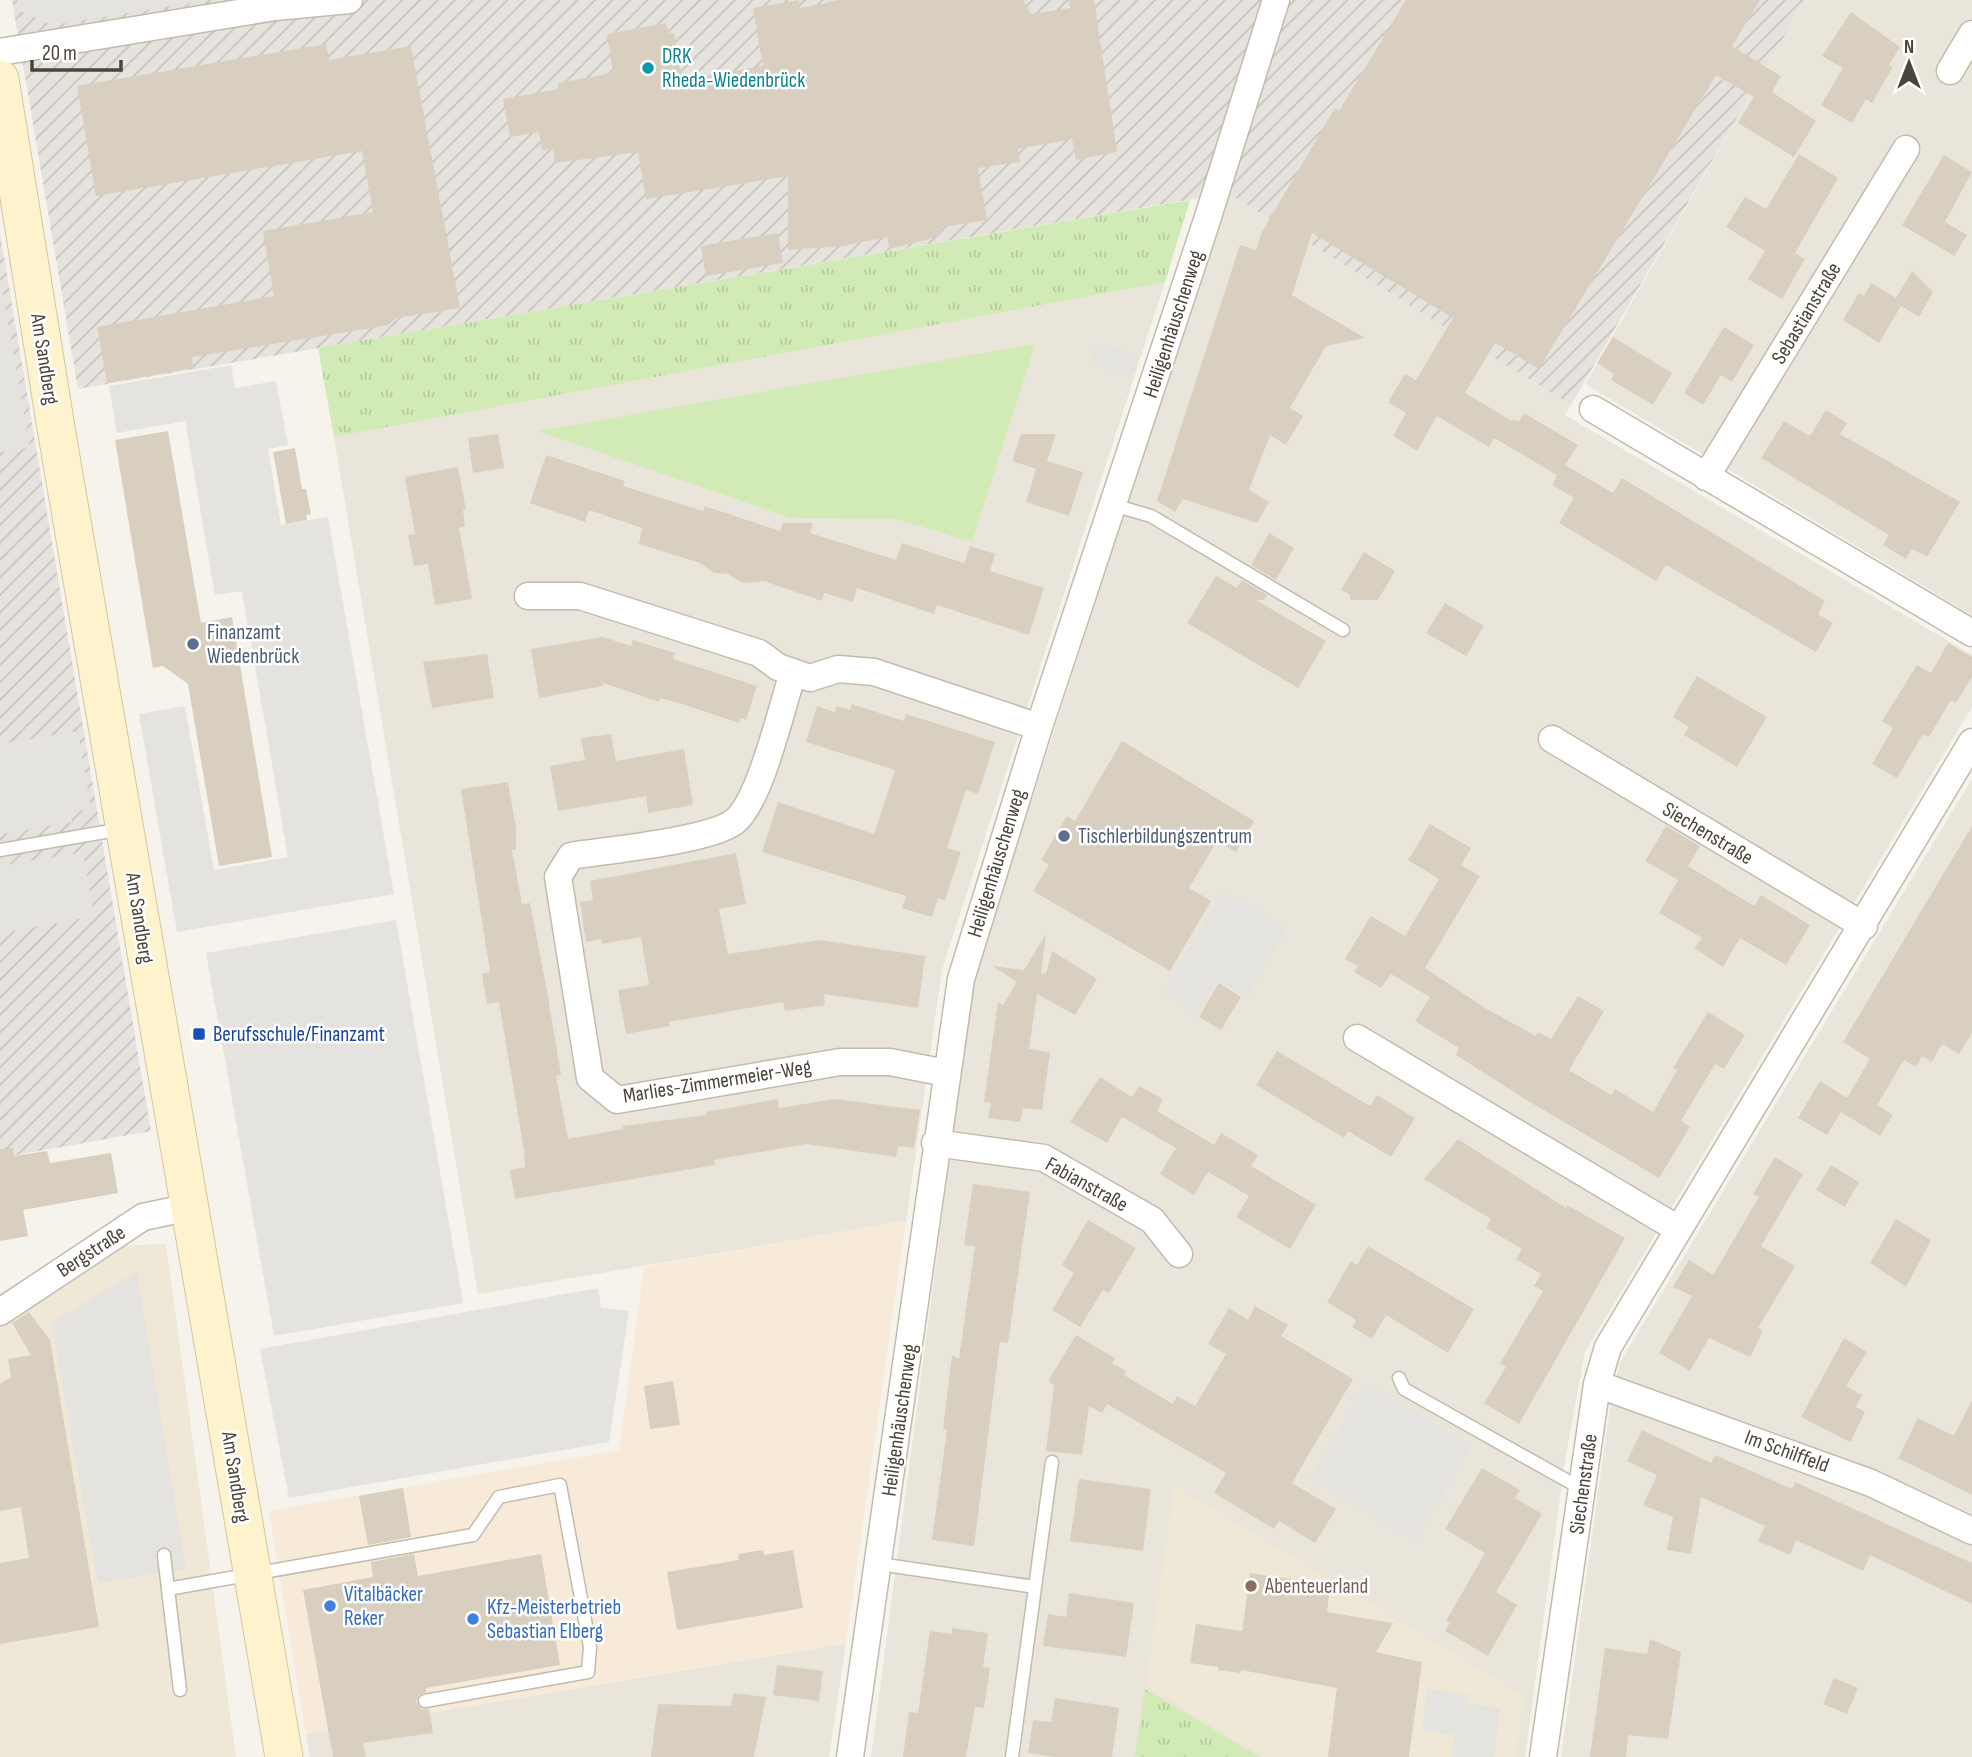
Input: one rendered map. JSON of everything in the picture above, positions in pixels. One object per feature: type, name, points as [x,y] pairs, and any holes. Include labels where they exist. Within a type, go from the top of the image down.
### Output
[{"type":"main road","name":"Am Sandberg","points":[[0,79],[7,173],[126,828],[284,1757]]},
{"type":"street","points":[[0,52],[275,7],[349,0]]},
{"type":"street","name":"Heiligenhäuschenweg","points":[[850,1757],[879,1564],[935,1143],[961,979],[1039,727],[1276,0]]},
{"type":"street","points":[[1950,71],[1972,34]]},
{"type":"street","name":"Sebastianstraße","points":[[1706,477],[1906,149]]},
{"type":"street","points":[[1593,409],[1972,633]]},
{"type":"street","points":[[528,596],[580,596],[759,653],[778,667],[810,678],[838,669],[874,672],[1039,727]]},
{"type":"street","name":"Marlies-Zimmermeier-Weg","points":[[793,673],[752,799],[735,821],[711,833],[571,856],[558,877],[590,1078],[617,1100],[840,1062],[890,1062],[946,1073]]},
{"type":"street","name":"Siechenstraße","points":[[1552,739],[1864,926]]},
{"type":"street","name":"Siechenstraße","points":[[1543,1757],[1597,1384],[1608,1347],[1864,926],[1972,742]]},
{"type":"street","points":[[1357,1038],[1678,1229]]},
{"type":"street","name":"Fabianstraße","points":[[935,1143],[1044,1158],[1152,1220],[1180,1254]]},
{"type":"street","name":"Bergstraße","points":[[0,1312],[144,1216],[190,1207]]},
{"type":"street","name":"Im Schilffeld","points":[[1597,1384],[1871,1483],[1972,1531]]},
{"type":"lane","points":[[1113,505],[1151,516],[1343,630]]},
{"type":"lane","points":[[0,849],[126,828]]},
{"type":"lane","points":[[1399,1378],[1404,1389],[1582,1489]]},
{"type":"lane","points":[[1012,1757],[1052,1462]]},
{"type":"lane","points":[[168,1589],[473,1535],[499,1497],[560,1485],[590,1647],[589,1672],[425,1701]]},
{"type":"lane","points":[[164,1555],[180,1690]]},
{"type":"lane","points":[[879,1564],[1035,1587]]},
{"type":"shaded area","points":[[12,0],[1805,0],[1571,405],[1228,193],[78,389]]},
{"type":"shaded area","points":[[17,0],[211,0],[51,25],[19,10]]},
{"type":"shaded area","points":[[1805,0],[1972,0],[1972,615],[1585,384]]},
{"type":"shaded area","points":[[1228,193],[1571,405],[1565,415],[1972,655],[1972,707],[1585,1352],[1565,1460],[1525,1757],[871,1757],[973,982]]},
{"type":"shaded area","points":[[0,233],[151,1131],[0,1158]]},
{"type":"shaded area","points":[[0,278],[30,447],[0,452]]},
{"type":"shaded area","points":[[1165,282],[942,970],[906,1221],[478,1294],[334,437]]},
{"type":"shaded area","points":[[1097,343],[1139,356],[1132,376],[1090,363]]},
{"type":"shaded area","points":[[231,365],[235,388],[276,381],[288,445],[268,449],[281,525],[328,517],[394,894],[177,932],[139,714],[185,706],[214,870],[288,857],[242,591],[215,595],[185,421],[117,433],[109,386]]},
{"type":"shaded area","points":[[78,731],[91,809],[71,812],[72,822],[0,834],[0,744]]},
{"type":"shaded area","points":[[1972,779],[1972,1757],[1561,1757],[1609,1415],[1620,1362]]},
{"type":"shaded area","points":[[83,852],[94,916],[0,933],[0,866]]},
{"type":"shaded area","points":[[1223,891],[1287,928],[1247,997],[1217,979],[1197,1013],[1163,993]]},
{"type":"shaded area","points":[[396,920],[463,1303],[274,1336],[206,953]]},
{"type":"shaded area","points":[[906,1221],[846,1643],[306,1734],[269,1511],[619,1450],[644,1267]]},
{"type":"shaded area","points":[[166,1244],[236,1757],[0,1757],[0,1324],[114,1246]]},
{"type":"shaded area","points":[[137,1271],[186,1569],[98,1583],[51,1323]]},
{"type":"shaded area","points":[[598,1288],[601,1308],[629,1311],[609,1442],[289,1498],[260,1349]]},
{"type":"shaded area","points":[[1366,1384],[1472,1445],[1416,1541],[1310,1479]]},
{"type":"shaded area","name":"Abenteuerland","points":[[1174,1486],[1524,1696],[1515,1757],[1264,1757],[1146,1686]]},
{"type":"shaded area","points":[[846,1643],[829,1757],[310,1757],[306,1734]]},
{"type":"shaded area","points":[[1427,1689],[1468,1694],[1467,1703],[1500,1708],[1494,1757],[1451,1757],[1454,1735],[1422,1731]]},
{"type":"green space","points":[[1190,200],[1165,282],[334,437],[318,348]]},
{"type":"green space","points":[[1035,344],[972,542],[897,519],[791,518],[538,431]]},
{"type":"green space","points":[[1145,1689],[1260,1757],[1135,1757]]},
{"type":"building","points":[[799,0],[800,8],[840,0],[1023,0],[1031,14],[1070,8],[1069,0],[1094,0],[1117,152],[1076,160],[1072,139],[1018,149],[1020,162],[978,168],[987,220],[943,227],[937,237],[890,249],[887,237],[843,246],[788,250],[788,176],[646,199],[638,152],[555,163],[553,148],[542,150],[539,132],[510,137],[503,99],[559,89],[558,83],[613,73],[607,34],[666,23],[669,34],[674,33],[682,80],[763,66],[753,8]]},
{"type":"building","points":[[1406,0],[1760,0],[1732,46],[1781,76],[1772,92],[1816,121],[1794,157],[1738,123],[1754,97],[1716,75],[1539,369],[1495,343],[1465,393],[1512,421],[1513,419],[1519,422],[1524,413],[1578,445],[1565,465],[1613,493],[1622,478],[1825,601],[1818,614],[1833,623],[1816,652],[1666,565],[1656,581],[1559,523],[1574,498],[1552,485],[1557,475],[1494,438],[1489,447],[1437,416],[1417,451],[1393,436],[1406,413],[1388,402],[1405,374],[1416,380],[1453,318],[1312,233],[1292,295],[1365,338],[1326,346],[1290,408],[1303,416],[1286,445],[1270,435],[1249,490],[1269,502],[1257,523],[1183,499],[1175,512],[1157,501],[1240,245],[1256,250],[1262,232],[1335,108],[1339,111]]},
{"type":"building","points":[[1851,12],[1900,47],[1889,65],[1893,67],[1872,103],[1866,99],[1852,123],[1821,105],[1843,68],[1822,56]]},
{"type":"building","points":[[326,44],[329,60],[411,46],[460,308],[396,318],[388,325],[192,357],[193,368],[107,383],[97,327],[274,296],[263,231],[373,212],[362,151],[96,196],[77,86]]},
{"type":"building","points":[[1799,154],[1838,178],[1795,253],[1805,259],[1782,299],[1748,279],[1765,251],[1726,227],[1745,197],[1766,209]]},
{"type":"building","points":[[1944,155],[1972,172],[1945,222],[1967,235],[1954,256],[1902,225]]},
{"type":"building","points":[[778,233],[783,263],[706,276],[701,246]]},
{"type":"building","points":[[1912,271],[1933,292],[1919,317],[1901,306],[1879,343],[1843,320],[1859,293],[1864,296],[1871,283],[1896,298]]},
{"type":"building","points":[[1724,327],[1754,345],[1732,382],[1721,375],[1703,405],[1684,393]]},
{"type":"building","points":[[1613,337],[1672,373],[1653,405],[1611,380],[1614,374],[1597,363]]},
{"type":"building","points":[[1826,410],[1847,423],[1840,434],[1960,502],[1927,557],[1912,549],[1906,559],[1883,545],[1889,535],[1761,458],[1784,421],[1810,436]]},
{"type":"building","name":"Finanzamt Wiedenbrück","points":[[168,431],[201,623],[232,617],[272,857],[219,866],[188,684],[163,666],[153,668],[115,440]]},
{"type":"building","points":[[498,434],[504,468],[473,473],[468,438]]},
{"type":"building","points":[[1021,434],[1056,434],[1047,461],[1083,472],[1069,516],[1026,502],[1036,469],[1012,461]]},
{"type":"building","points":[[295,448],[302,489],[306,489],[311,514],[306,515],[307,520],[286,524],[273,452]]},
{"type":"building","points":[[546,455],[625,481],[623,486],[703,511],[705,506],[780,531],[783,523],[813,523],[810,533],[896,560],[902,543],[964,563],[970,546],[995,554],[990,571],[1044,588],[1029,635],[937,605],[934,614],[857,588],[853,602],[824,593],[822,601],[764,581],[743,583],[728,574],[714,573],[700,563],[639,544],[642,528],[589,510],[585,522],[530,503]]},
{"type":"building","points":[[458,467],[466,510],[463,510],[465,526],[459,528],[472,599],[435,605],[428,564],[414,566],[408,535],[415,534],[405,477]]},
{"type":"building","points":[[1269,533],[1294,548],[1276,580],[1251,565]]},
{"type":"building","points":[[1364,552],[1395,571],[1378,600],[1351,600],[1349,594],[1341,590]]},
{"type":"building","points":[[1216,576],[1237,588],[1242,580],[1267,595],[1264,600],[1256,600],[1326,641],[1298,688],[1187,623]]},
{"type":"building","points":[[1445,603],[1484,626],[1466,656],[1426,633]]},
{"type":"building","points":[[603,637],[631,646],[633,640],[675,653],[673,659],[757,686],[746,720],[740,718],[739,723],[660,698],[659,702],[603,683],[603,686],[539,698],[531,649]]},
{"type":"building","points":[[1948,643],[1972,657],[1972,677],[1956,703],[1951,700],[1929,737],[1923,734],[1897,778],[1872,764],[1893,728],[1882,721],[1917,665],[1931,673]]},
{"type":"building","points":[[487,654],[494,698],[432,708],[423,662]]},
{"type":"building","points":[[1697,676],[1767,717],[1737,767],[1684,735],[1689,727],[1673,717]]},
{"type":"building","points":[[852,704],[904,721],[906,714],[995,742],[978,794],[966,790],[947,848],[961,852],[945,900],[938,898],[932,917],[902,908],[906,896],[762,852],[778,802],[874,834],[895,770],[806,742],[817,706],[835,712],[836,706],[850,710]]},
{"type":"building","points":[[611,734],[616,761],[684,749],[693,805],[648,813],[646,796],[558,811],[550,766],[585,760],[581,738]]},
{"type":"building","points":[[1122,741],[1254,821],[1236,852],[1217,841],[1189,888],[1211,901],[1170,971],[1033,891],[1049,865],[1041,860],[1067,816],[1075,821]]},
{"type":"building","points":[[508,782],[516,828],[516,849],[512,850],[522,904],[530,903],[561,1075],[556,1076],[568,1139],[623,1129],[623,1126],[706,1115],[706,1112],[778,1099],[779,1108],[835,1099],[920,1110],[914,1148],[898,1146],[896,1157],[806,1144],[714,1160],[715,1165],[515,1199],[510,1170],[525,1167],[524,1151],[499,1002],[487,1004],[482,974],[490,972],[461,789]]},
{"type":"building","points":[[1430,824],[1471,848],[1461,865],[1480,876],[1425,968],[1485,1008],[1536,1036],[1538,1032],[1551,1039],[1578,996],[1604,1011],[1569,1070],[1611,1095],[1615,1089],[1653,1112],[1677,1070],[1673,1068],[1708,1012],[1745,1035],[1724,1069],[1715,1064],[1681,1121],[1690,1127],[1659,1178],[1456,1055],[1459,1048],[1415,1021],[1430,997],[1391,974],[1381,988],[1354,972],[1358,966],[1345,959],[1371,916],[1405,936],[1439,879],[1408,860]]},
{"type":"building","points":[[1666,826],[1700,846],[1688,866],[1754,906],[1761,895],[1810,925],[1786,965],[1740,938],[1723,967],[1694,948],[1702,938],[1659,913],[1678,880],[1645,861]]},
{"type":"building","points":[[1972,826],[1972,1033],[1959,1054],[1942,1044],[1932,1062],[1922,1056],[1916,1067],[1904,1060],[1877,1105],[1893,1115],[1880,1136],[1841,1112],[1827,1135],[1798,1118],[1820,1081],[1847,1098],[1870,1059],[1843,1042]]},
{"type":"building","points":[[736,853],[746,904],[719,909],[728,954],[820,940],[925,956],[918,1008],[824,994],[825,1005],[785,1011],[783,1002],[669,1022],[670,1026],[626,1034],[618,990],[649,985],[641,937],[602,944],[601,939],[586,942],[580,902],[593,900],[590,881]]},
{"type":"building","points":[[1046,934],[1041,973],[1046,974],[1052,951],[1097,979],[1075,1015],[1037,994],[1029,1049],[1050,1052],[1042,1110],[1023,1108],[1020,1122],[988,1118],[991,1103],[984,1102],[998,1002],[1003,1005],[1017,982],[992,966],[1024,970]]},
{"type":"building","points":[[1219,983],[1241,997],[1221,1030],[1199,1017]]},
{"type":"building","points":[[1277,1051],[1370,1106],[1377,1095],[1415,1118],[1391,1157],[1348,1131],[1344,1138],[1256,1085]]},
{"type":"building","points":[[1100,1077],[1132,1097],[1139,1086],[1163,1099],[1157,1111],[1214,1145],[1221,1133],[1258,1155],[1251,1166],[1316,1205],[1290,1249],[1236,1217],[1249,1196],[1208,1172],[1194,1195],[1160,1174],[1176,1148],[1122,1117],[1107,1143],[1070,1122]]},
{"type":"building","points":[[1458,1139],[1566,1208],[1567,1205],[1625,1238],[1519,1424],[1484,1403],[1506,1367],[1500,1363],[1543,1291],[1534,1286],[1541,1274],[1516,1259],[1522,1249],[1486,1228],[1491,1219],[1424,1179]]},
{"type":"building","points":[[13,1148],[14,1156],[47,1151],[50,1163],[111,1153],[118,1193],[23,1210],[28,1236],[0,1241],[0,1149]]},
{"type":"building","points":[[1775,1157],[1803,1174],[1761,1246],[1795,1266],[1758,1328],[1763,1331],[1750,1357],[1709,1338],[1690,1371],[1659,1353],[1692,1296],[1673,1287],[1689,1260],[1713,1275],[1759,1197],[1753,1194]]},
{"type":"building","points":[[1831,1165],[1859,1182],[1845,1207],[1816,1190]]},
{"type":"building","points":[[973,1184],[1030,1192],[1008,1343],[1000,1342],[974,1546],[932,1540],[947,1430],[943,1429],[952,1355],[959,1359],[975,1246],[964,1245]]},
{"type":"building","points":[[1896,1219],[1931,1240],[1906,1287],[1870,1263]]},
{"type":"building","points":[[1088,1220],[1136,1248],[1109,1293],[1103,1290],[1080,1327],[1052,1310],[1074,1273],[1062,1265]]},
{"type":"building","points":[[1368,1246],[1474,1309],[1448,1353],[1386,1315],[1372,1339],[1352,1327],[1356,1320],[1327,1302],[1351,1261],[1357,1265]]},
{"type":"building","points":[[1255,1306],[1288,1325],[1281,1336],[1353,1379],[1292,1483],[1336,1509],[1315,1543],[1279,1521],[1274,1529],[1214,1493],[1226,1473],[1107,1404],[1102,1413],[1089,1406],[1082,1455],[1046,1451],[1054,1385],[1048,1381],[1076,1335],[1115,1358],[1112,1363],[1126,1371],[1124,1375],[1173,1404],[1177,1396],[1195,1406],[1226,1354],[1208,1344],[1229,1308],[1248,1320]]},
{"type":"building","points":[[29,1312],[50,1340],[99,1627],[0,1644],[0,1563],[29,1558],[21,1507],[0,1511],[0,1384],[11,1377],[8,1359],[31,1355],[12,1323]]},
{"type":"building","points":[[1844,1338],[1867,1352],[1846,1386],[1862,1395],[1856,1407],[1865,1412],[1850,1442],[1801,1417]]},
{"type":"building","points":[[673,1381],[680,1425],[650,1429],[644,1386]]},
{"type":"building","points":[[1972,1400],[1972,1495],[1898,1458],[1918,1418],[1954,1436]]},
{"type":"building","points":[[1642,1430],[1711,1463],[1715,1455],[1792,1489],[1795,1482],[1972,1563],[1972,1604],[1870,1555],[1863,1571],[1796,1540],[1790,1555],[1758,1541],[1765,1526],[1701,1497],[1691,1554],[1667,1550],[1673,1517],[1643,1505],[1657,1475],[1627,1461]]},
{"type":"building","points":[[1482,1468],[1520,1490],[1515,1498],[1542,1514],[1496,1592],[1517,1605],[1488,1656],[1445,1631],[1450,1623],[1446,1621],[1485,1553],[1445,1529]]},
{"type":"building","points":[[1079,1479],[1151,1489],[1143,1551],[1070,1541]]},
{"type":"building","points":[[403,1488],[411,1537],[368,1545],[359,1496]]},
{"type":"building","points":[[763,1550],[764,1555],[793,1550],[803,1608],[677,1630],[667,1572],[739,1560],[738,1554]]},
{"type":"building","points":[[414,1554],[418,1576],[541,1554],[560,1665],[426,1688],[426,1692],[419,1695],[416,1702],[421,1709],[429,1709],[433,1733],[363,1743],[366,1757],[333,1757],[303,1590],[373,1577],[371,1562]]},
{"type":"building","points":[[1250,1573],[1305,1581],[1304,1591],[1329,1595],[1327,1612],[1393,1623],[1376,1652],[1422,1662],[1409,1757],[1328,1757],[1337,1688],[1241,1670],[1241,1673],[1218,1670],[1218,1667],[1190,1663],[1196,1624],[1242,1631]]},
{"type":"building","points":[[1069,1593],[1134,1603],[1126,1657],[1043,1646],[1048,1614],[1066,1617]]},
{"type":"building","points":[[952,1628],[988,1633],[983,1667],[990,1668],[984,1708],[975,1707],[966,1757],[903,1757],[909,1712],[918,1713],[930,1631],[952,1634]]},
{"type":"building","points":[[1650,1639],[1681,1652],[1668,1739],[1628,1735],[1626,1757],[1590,1757],[1605,1648],[1647,1654]]},
{"type":"building","points":[[777,1665],[823,1671],[819,1701],[773,1695]]},
{"type":"building","points":[[1834,1678],[1858,1688],[1847,1714],[1823,1704]]},
{"type":"building","points":[[733,1693],[766,1697],[754,1757],[651,1757],[658,1704],[731,1706]]},
{"type":"building","points":[[1055,1698],[1119,1708],[1112,1757],[1054,1757],[1028,1753],[1033,1720],[1051,1722]]},
{"type":"place","name":"DRK Rheda-Wiedenbrück","points":[[648,68]]},
{"type":"place","name":"Finanzamt Wiedenbrück","points":[[193,644]]},
{"type":"place","name":"Tischlerbildungszentrum","points":[[1064,836]]},
{"type":"place","name":"Berufsschule/Finanzamt","points":[[199,1034]]},
{"type":"place","name":"Abenteuerland","points":[[1251,1586]]},
{"type":"place","name":"Vitalbäcker Reker","points":[[330,1606]]},
{"type":"place","name":"Kfz-Meisterbetrieb Sebastian Elberg","points":[[473,1619]]}]
